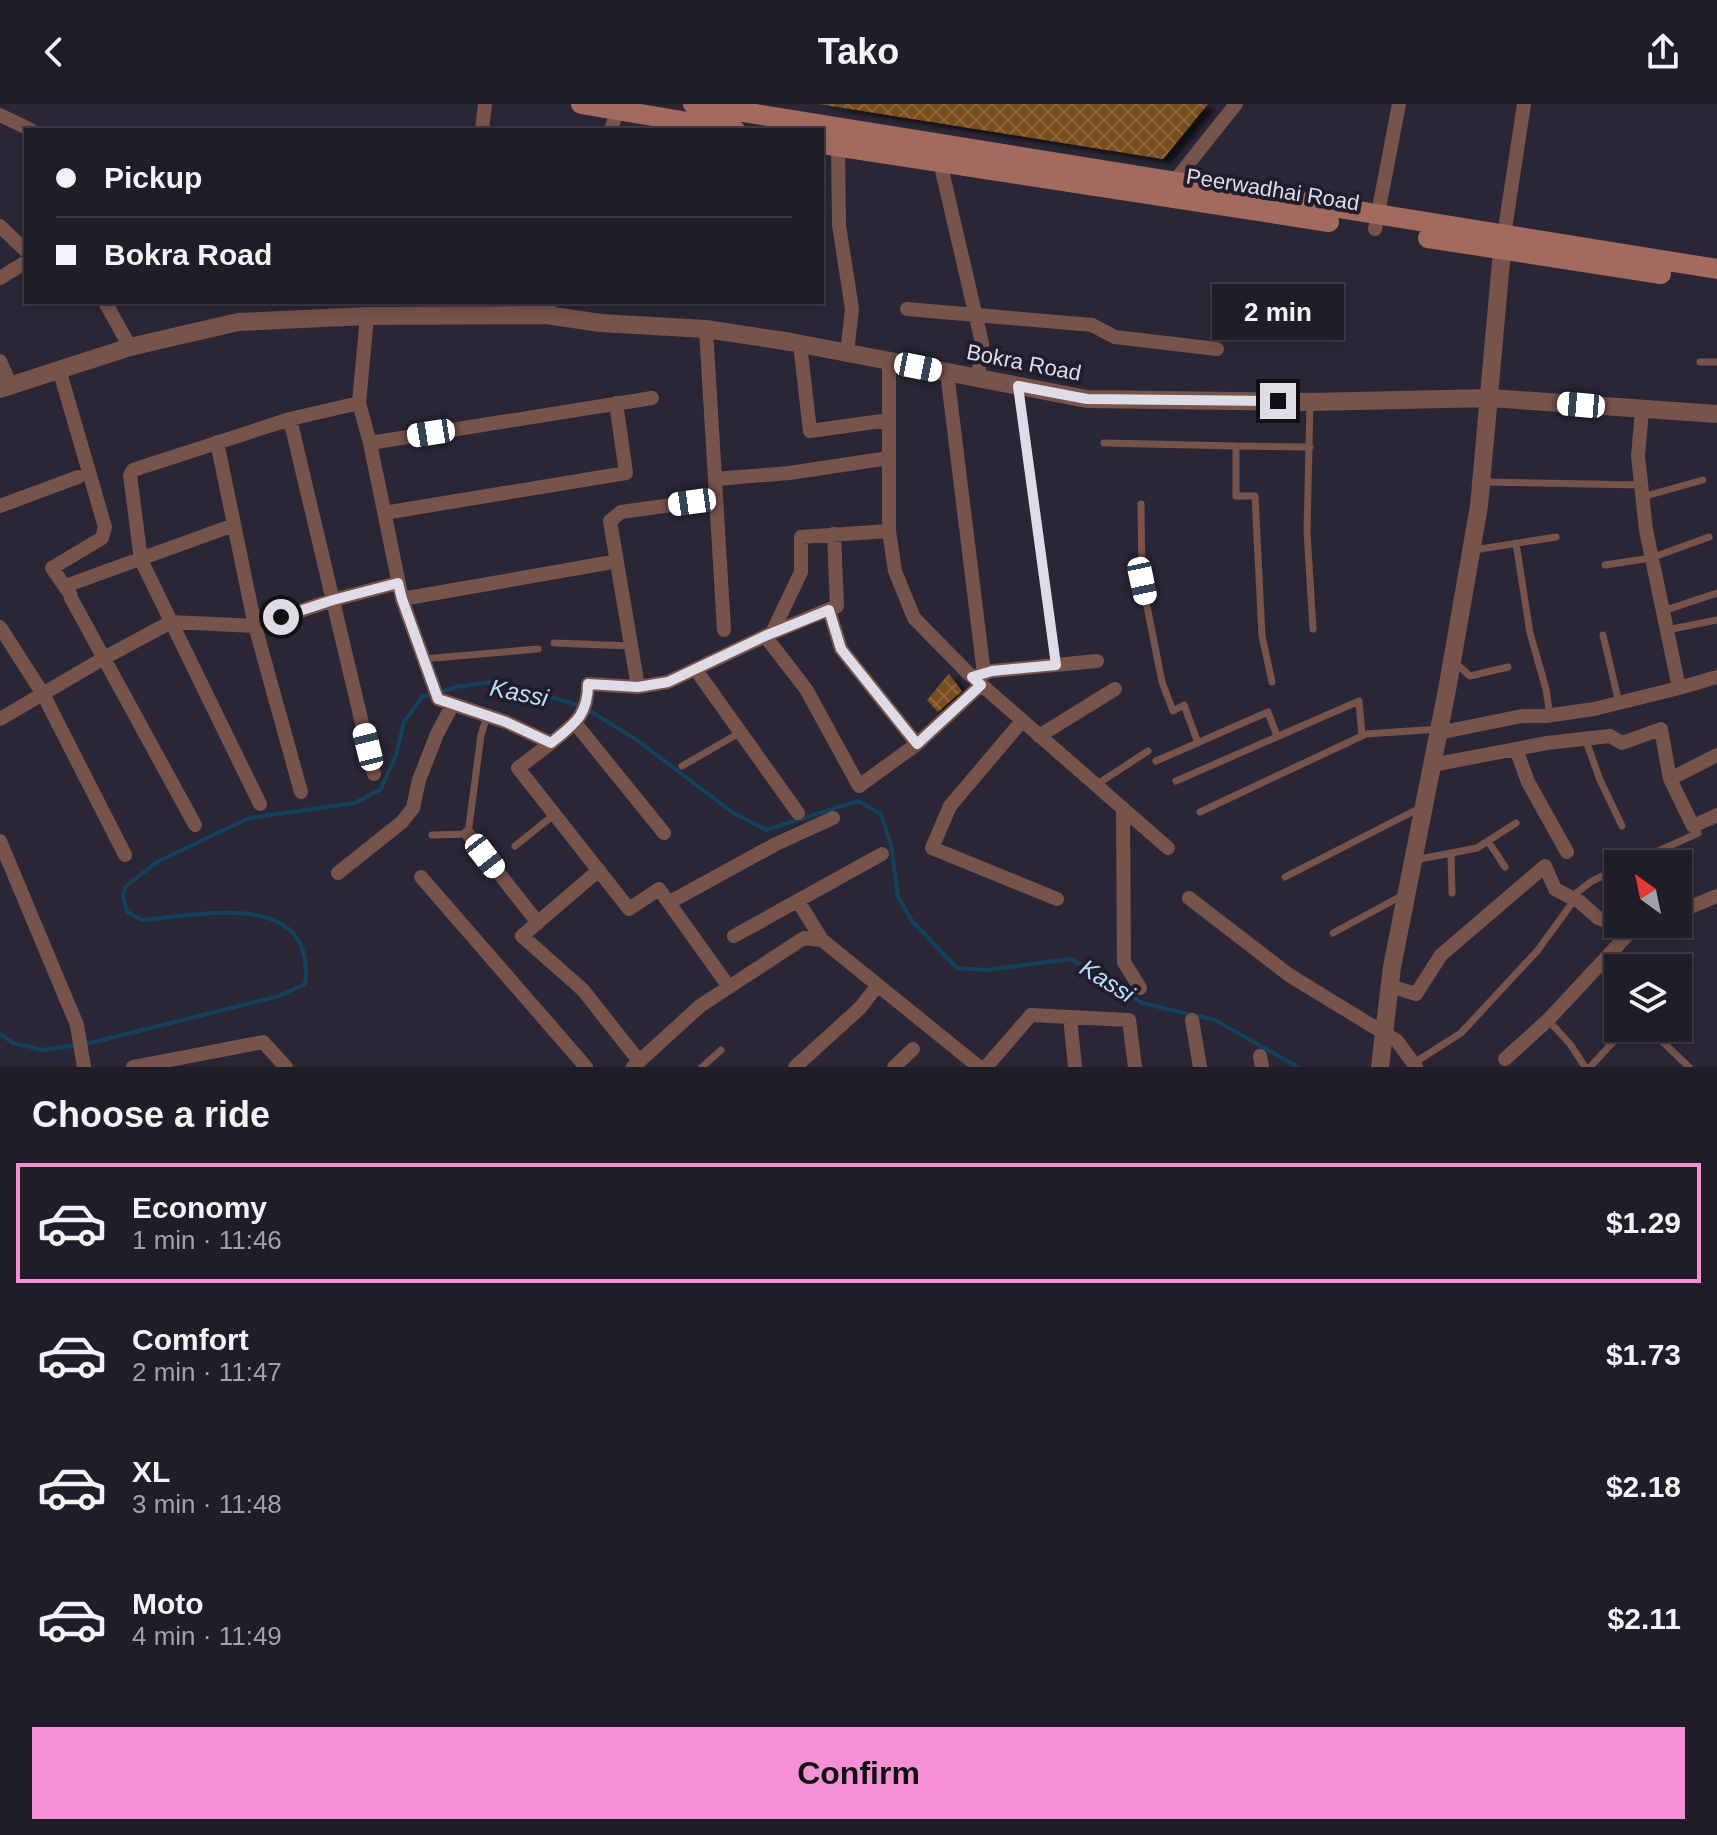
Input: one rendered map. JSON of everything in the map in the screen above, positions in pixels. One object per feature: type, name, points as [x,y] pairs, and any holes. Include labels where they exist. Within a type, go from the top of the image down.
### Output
[{"type":"main road","points":[[581,104],[614,120],[697,112],[804,128]]},
{"type":"main road","points":[[697,112],[731,128]]},
{"type":"main road","points":[[824,131],[1173,183],[1377,223]]},
{"type":"main road","name":"Peerwadhai Road","points":[[830,145],[1377,223],[1717,281]]},
{"type":"main road","points":[[1503,244],[1717,269]]},
{"type":"street","points":[[482,128],[485,104]]},
{"type":"street","points":[[1173,183],[1236,104]]},
{"type":"street","points":[[1377,223],[1399,104]]},
{"type":"street","points":[[1380,1067],[1390,986],[1472,550],[1490,398],[1503,244],[1524,104]]},
{"type":"street","points":[[0,115],[27,128]]},
{"type":"street","points":[[830,145],[852,309],[847,353]]},
{"type":"street","points":[[940,162],[982,343],[978,378]]},
{"type":"street","points":[[0,226],[24,249]]},
{"type":"street","points":[[0,278],[24,263]]},
{"type":"street","points":[[106,304],[130,347]]},
{"type":"street","name":"Bokra Road","points":[[6,388],[130,347],[238,322],[548,308],[601,323],[706,329],[800,344],[1087,399],[1310,402],[1490,398],[1717,414]]},
{"type":"street","points":[[907,309],[1092,325],[1115,337],[1217,349]]},
{"type":"street","points":[[367,316],[359,403],[402,599],[438,699],[551,743]]},
{"type":"street","points":[[706,329],[724,630]]},
{"type":"street","points":[[800,344],[810,431],[889,420]]},
{"type":"street","points":[[0,361],[6,388]]},
{"type":"street","points":[[889,361],[889,531],[895,571],[914,618],[1022,721],[1168,848]]},
{"type":"street","points":[[59,369],[105,527],[102,538],[52,568],[68,591],[195,825]]},
{"type":"street","points":[[947,372],[979,679]]},
{"type":"street","points":[[370,443],[652,398]]},
{"type":"street","points":[[260,804],[141,560],[130,475],[133,470],[290,419],[359,403]]},
{"type":"street","points":[[384,513],[626,473],[616,403]]},
{"type":"street","points":[[1642,410],[1638,456],[1642,491],[1661,612],[1679,688]]},
{"type":"street","points":[[290,419],[374,774]]},
{"type":"street","points":[[217,442],[255,626],[301,792]]},
{"type":"street","points":[[715,479],[789,473],[889,458]]},
{"type":"street","points":[[0,506],[78,477]]},
{"type":"street","points":[[638,687],[610,521],[621,512],[716,499]]},
{"type":"street","points":[[68,591],[68,585],[74,582],[234,525]]},
{"type":"street","points":[[768,635],[801,572],[801,537],[889,531]]},
{"type":"street","points":[[729,987],[659,889],[629,909],[518,768],[575,723],[588,701],[588,684],[638,687],[668,682],[837,606],[834,534]]},
{"type":"street","points":[[402,599],[607,563]]},
{"type":"street","points":[[0,719],[171,622],[255,626],[333,600],[398,583]]},
{"type":"street","points":[[829,610],[841,649],[917,744]]},
{"type":"street","points":[[0,627],[43,694],[125,855]]},
{"type":"street","points":[[768,635],[806,689],[859,786],[917,744],[979,679],[1097,661]]},
{"type":"street","points":[[696,670],[798,813]]},
{"type":"street","points":[[1439,731],[1619,703],[1717,677]]},
{"type":"street","points":[[1039,736],[1115,689]]},
{"type":"street","points":[[338,873],[402,822],[413,808],[419,780],[453,704]]},
{"type":"street","points":[[1022,721],[950,806],[932,848],[1057,899]]},
{"type":"street","points":[[575,723],[664,833]]},
{"type":"street","points":[[1432,765],[1585,738],[1610,736],[1622,743],[1661,729],[1670,779],[1693,826],[1717,815]]},
{"type":"street","points":[[1516,749],[1528,782],[1567,852]]},
{"type":"street","points":[[1670,779],[1717,755]]},
{"type":"street","points":[[1123,809],[1124,962],[1140,988]]},
{"type":"street","points":[[670,902],[776,844],[833,818]]},
{"type":"street","points":[[468,834],[538,923]]},
{"type":"street","points":[[0,841],[6,873],[77,1025],[84,1067]]},
{"type":"street","points":[[734,936],[882,854]]},
{"type":"street","points":[[1390,986],[1416,994],[1441,955],[1545,866],[1555,889],[1604,920]]},
{"type":"street","points":[[599,870],[522,936],[583,990],[636,1064],[700,1006],[804,938],[822,940]]},
{"type":"street","points":[[421,877],[586,1067]]},
{"type":"street","points":[[1692,906],[1717,896]]},
{"type":"street","points":[[1189,898],[1289,975],[1357,1018],[1384,1031],[1397,1041],[1415,1065]]},
{"type":"street","points":[[798,901],[822,940],[979,1067]]},
{"type":"street","points":[[1505,1059],[1548,1020],[1624,938]]},
{"type":"street","points":[[795,1067],[860,1008],[878,985]]},
{"type":"street","points":[[986,1067],[1031,1015],[1129,1020],[1135,1067]]},
{"type":"street","points":[[1070,1017],[1075,1067]]},
{"type":"street","points":[[1192,1020],[1200,1067]]},
{"type":"street","points":[[133,1067],[263,1042],[286,1067]]},
{"type":"street","points":[[894,1067],[913,1049]]},
{"type":"lane","points":[[1700,362],[1717,362]]},
{"type":"lane","points":[[1018,386],[1056,665]]},
{"type":"lane","points":[[1310,402],[1307,532],[1313,629]]},
{"type":"lane","points":[[1104,443],[1310,447]]},
{"type":"lane","points":[[1236,446],[1236,496],[1255,496],[1262,636],[1272,682]]},
{"type":"lane","points":[[1481,482],[1642,491],[1703,480]]},
{"type":"lane","points":[[1141,504],[1142,581],[1162,682],[1173,711],[1184,705],[1198,743]]},
{"type":"lane","points":[[1472,550],[1556,537]]},
{"type":"lane","points":[[1605,565],[1651,558],[1709,537]]},
{"type":"lane","points":[[1516,543],[1530,633],[1546,689],[1550,716]]},
{"type":"lane","points":[[1661,612],[1717,593]]},
{"type":"lane","points":[[1665,630],[1717,620]]},
{"type":"lane","points":[[1603,635],[1619,703]]},
{"type":"lane","points":[[554,643],[631,646]]},
{"type":"lane","points":[[423,659],[538,649]]},
{"type":"lane","points":[[1452,661],[1470,676],[1508,667]]},
{"type":"lane","points":[[1176,781],[1359,701],[1362,736]]},
{"type":"lane","points":[[1156,761],[1268,712],[1277,736]]},
{"type":"lane","points":[[432,835],[468,834],[481,735],[487,716]]},
{"type":"lane","points":[[1200,812],[1362,736],[1439,731]]},
{"type":"lane","points":[[682,766],[741,732]]},
{"type":"lane","points":[[1585,738],[1600,780],[1622,826]]},
{"type":"lane","points":[[1096,785],[1148,751]]},
{"type":"lane","points":[[1285,877],[1424,806]]},
{"type":"lane","points":[[515,846],[555,814]]},
{"type":"lane","points":[[1413,861],[1477,848],[1516,823]]},
{"type":"lane","points":[[1661,850],[1698,833],[1693,826]]},
{"type":"lane","points":[[1488,841],[1505,867]]},
{"type":"lane","points":[[1451,853],[1452,893]]},
{"type":"lane","points":[[1415,1065],[1461,1033],[1538,950],[1573,898],[1592,881],[1604,875]]},
{"type":"lane","points":[[1333,933],[1407,892]]},
{"type":"lane","points":[[1548,1020],[1588,1067],[1612,1042]]},
{"type":"lane","points":[[1662,1042],[1684,1065]]},
{"type":"lane","points":[[702,1067],[721,1050]]},
{"type":"building","points":[[819,104],[1208,104],[1163,159]]},
{"type":"building","points":[[949,674],[962,691],[938,712],[927,700]]},
{"type":"waterway","name":"Kassi","points":[[0,1034],[13,1043],[44,1050],[90,1043],[279,996],[305,984],[304,953],[293,933],[274,920],[250,914],[222,913],[142,920],[127,912],[123,896],[126,886],[157,862],[249,818],[355,803],[381,789],[396,755],[404,722],[422,697],[456,687],[492,682],[581,706]]},
{"type":"waterway","name":"Kassi","points":[[588,710],[637,740],[732,812],[766,830],[858,801],[881,814],[891,845],[898,897],[912,921],[957,968],[986,970],[1071,959],[1142,1003],[1215,1020],[1298,1067]]},
{"type":"route","points":[[281,617],[398,583],[438,699],[506,722],[551,743],[579,719],[588,701],[588,684],[638,687],[668,682],[829,610],[841,649],[917,744],[981,685],[972,677],[992,671],[1056,665],[1018,386],[1087,399],[1278,401]]}]
